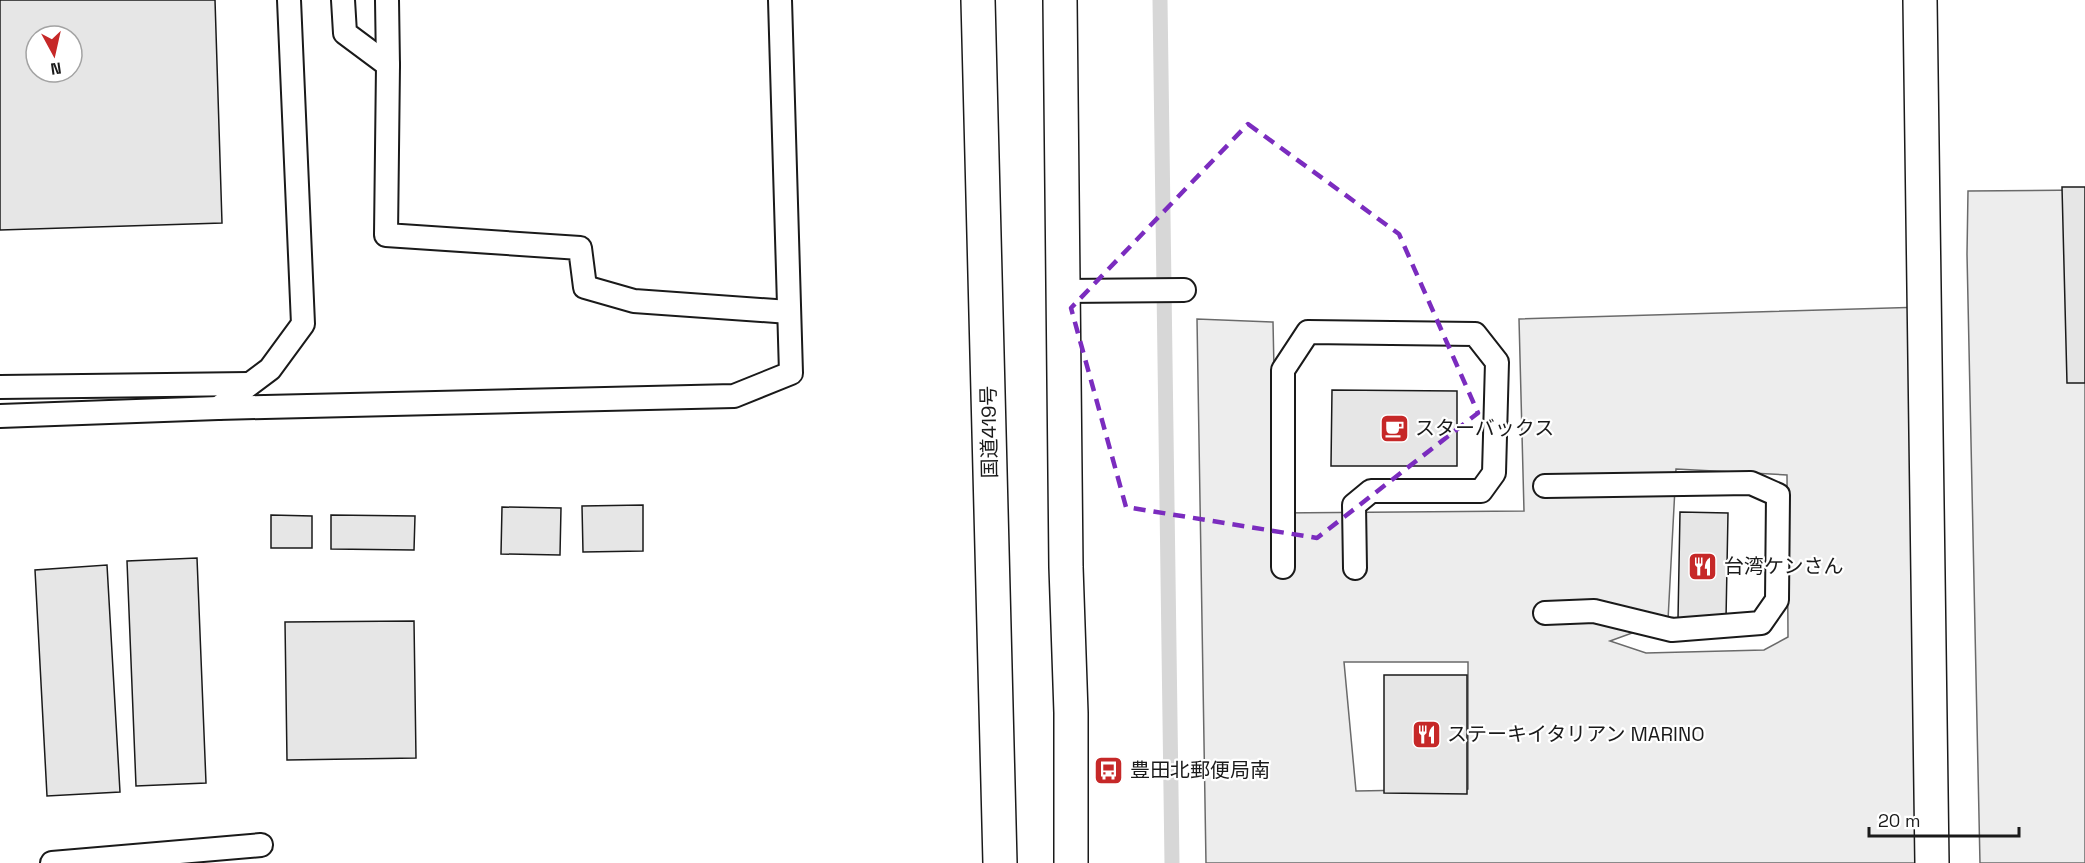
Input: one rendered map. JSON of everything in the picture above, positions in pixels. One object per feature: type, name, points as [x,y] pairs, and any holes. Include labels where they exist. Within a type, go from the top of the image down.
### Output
[{"type":"main road","name":"国道419号","points":[[978,0],[1000,863]]},
{"type":"main road","points":[[1060,0],[1066,567],[1071,713],[1071,863]]},
{"type":"main road","points":[[1920,0],[1932,863]]},
{"type":"lane","points":[[218,408],[270,369],[303,324],[289,0]]},
{"type":"lane","points":[[343,0],[345,33],[388,64]]},
{"type":"lane","points":[[387,0],[386,235],[580,248],[585,286],[634,301],[789,312]]},
{"type":"lane","points":[[0,416],[218,408],[734,396],[791,374],[780,0]]},
{"type":"lane","points":[[1064,291],[1184,290]]},
{"type":"lane","points":[[1282,567],[1282,370],[1308,332],[1475,334],[1497,362],[1494,473],[1481,491],[1371,491],[1354,505],[1355,568]]},
{"type":"lane","points":[[0,387],[249,384]]},
{"type":"lane","points":[[1545,486],[1751,483],[1778,495],[1777,600],[1761,623],[1672,630],[1594,611],[1545,613]]},
{"type":"lane","points":[[52,863],[261,845]]},
{"type":"highlighted area","points":[[1248,124],[1399,234],[1478,413],[1317,538],[1126,507],[1071,308]]},
{"type":"shaded area","points":[[2085,190],[2085,863],[1980,863],[1967,254],[1968,191]]},
{"type":"shaded area","points":[[1924,307],[1927,863],[1206,863],[1197,319],[1273,322],[1277,513],[1524,511],[1519,319]],"holes":[[[1676,469],[1787,475],[1788,637],[1764,650],[1646,653],[1610,641],[1668,620]],[[1344,662],[1468,662],[1468,789],[1356,791]]]},
{"type":"building","points":[[0,0],[215,0],[222,223],[0,230]]},
{"type":"building","points":[[2062,187],[2085,187],[2085,383],[2067,383]]},
{"type":"building","name":"スターバックス","points":[[1332,390],[1457,391],[1457,466],[1331,466]]},
{"type":"building","points":[[643,505],[643,551],[583,552],[582,506]]},
{"type":"building","points":[[502,507],[561,508],[560,555],[501,554]]},
{"type":"building","name":"台湾ケンさん","points":[[1680,512],[1728,513],[1726,619],[1678,619]]},
{"type":"building","points":[[271,515],[312,516],[312,548],[271,548]]},
{"type":"building","points":[[331,515],[415,516],[414,550],[331,549]]},
{"type":"building","points":[[197,558],[206,783],[136,786],[127,561]]},
{"type":"building","points":[[107,565],[120,792],[47,796],[35,570]]},
{"type":"building","points":[[414,621],[416,758],[287,760],[285,622]]},
{"type":"building","name":"ステーキイタリアン MARINO","points":[[1384,675],[1467,675],[1467,794],[1384,793]]},
{"type":"waterway","points":[[1160,0],[1172,863]]},
{"type":"place","name":"スターバックス","points":[[1394,428]]},
{"type":"place","name":"台湾ケンさん","points":[[1703,566]]},
{"type":"place","name":"ステーキイタリアン MARINO","points":[[1426,734]]},
{"type":"place","name":"豊田北郵便局南","points":[[1109,770]]}]
